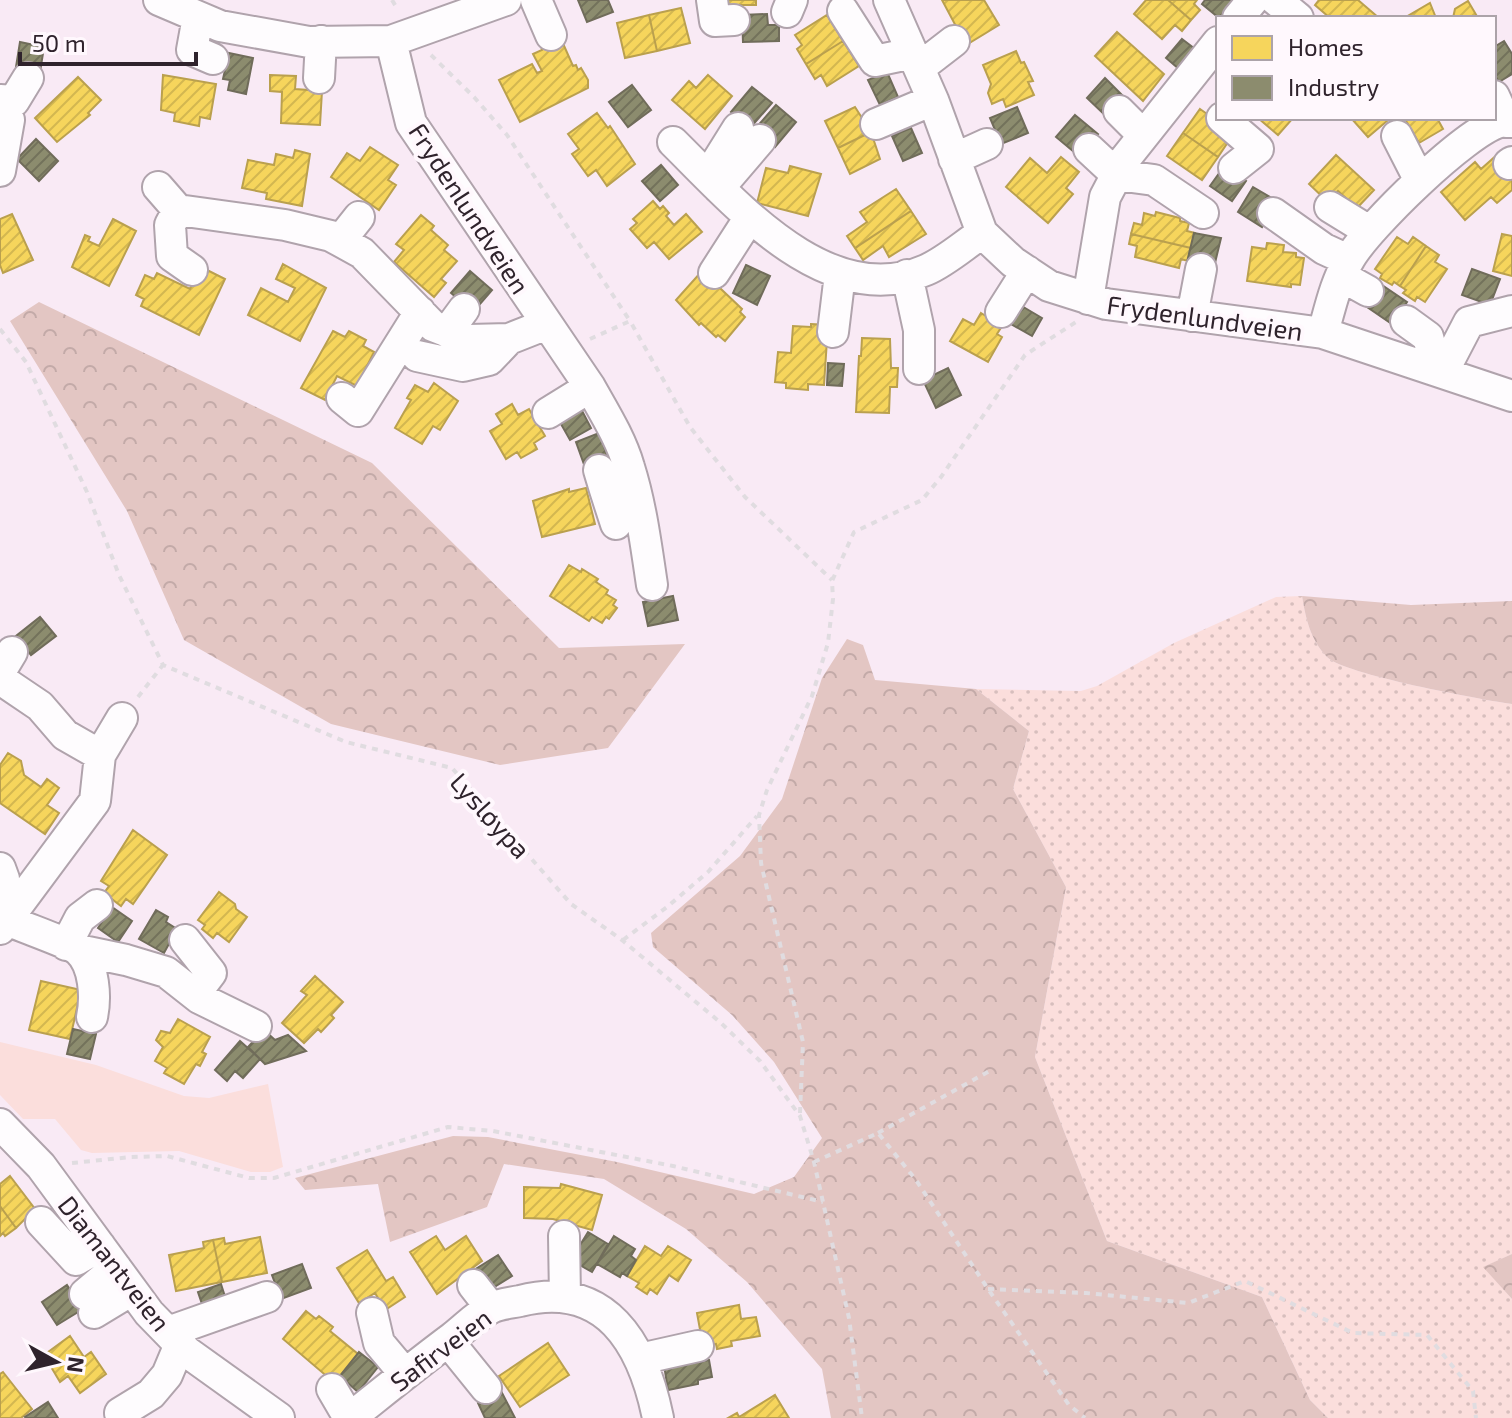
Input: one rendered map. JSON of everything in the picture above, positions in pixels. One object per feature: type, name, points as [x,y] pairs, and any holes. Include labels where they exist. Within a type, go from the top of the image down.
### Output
[{"type":"street","points":[[159,0],[220,26],[309,42],[401,38],[506,0]]},
{"type":"street","points":[[536,0],[551,35]]},
{"type":"street","points":[[712,0],[715,21],[734,20]]},
{"type":"street","name":"Frydenlundveien","points":[[889,0],[933,100],[982,233],[1013,262],[1049,286],[1097,302],[1323,333],[1512,396]]},
{"type":"street","points":[[1240,16],[1253,0]]},
{"type":"street","points":[[1276,0],[1296,16]]},
{"type":"street","points":[[843,11],[875,61],[916,61],[954,41]]},
{"type":"street","points":[[198,17],[192,50],[213,59]]},
{"type":"street","name":"Frydenlundveien","points":[[401,38],[411,123],[590,387],[611,425],[629,466],[619,497],[652,585]]},
{"type":"street","points":[[319,78],[321,41]]},
{"type":"street","name":"Frydenlundveien","points":[[1097,302],[1105,197],[1143,135],[1200,77],[1216,46]]},
{"type":"street","points":[[1200,77],[1216,108]]},
{"type":"street","points":[[0,100],[14,101],[28,78]]},
{"type":"street","points":[[876,124],[933,100]]},
{"type":"street","points":[[0,109],[9,120],[0,171]]},
{"type":"street","points":[[1119,111],[1143,135]]},
{"type":"street","name":"Frydenlundveien","points":[[1323,333],[1344,268],[1369,231],[1420,181],[1471,138],[1507,116]]},
{"type":"street","points":[[1225,120],[1258,149],[1234,168]]},
{"type":"street","points":[[713,182],[749,134]]},
{"type":"street","points":[[1397,136],[1420,181]]},
{"type":"street","points":[[673,142],[750,217],[802,256],[857,280],[925,271],[982,233]]},
{"type":"street","points":[[954,159],[987,144]]},
{"type":"street","points":[[1089,149],[1117,175],[1154,180],[1203,213]]},
{"type":"street","points":[[158,187],[178,210],[170,225],[172,256],[192,270]]},
{"type":"street","points":[[1330,207],[1369,231]]},
{"type":"street","name":"Frydenlundveien","points":[[178,210],[285,225],[331,236],[362,253],[433,326],[455,320],[469,340],[509,339],[547,324]]},
{"type":"street","points":[[1273,213],[1324,249],[1368,291]]},
{"type":"street","points":[[340,241],[359,217]]},
{"type":"street","points":[[714,273],[750,217]]},
{"type":"street","points":[[1192,316],[1201,269]]},
{"type":"street","points":[[1001,312],[1027,271]]},
{"type":"street","points":[[833,332],[840,274]]},
{"type":"street","points":[[907,275],[919,330],[919,369]]},
{"type":"street","points":[[1440,371],[1469,322],[1512,311]]},
{"type":"street","points":[[342,398],[358,411],[420,312]]},
{"type":"street","points":[[1406,321],[1428,337],[1440,371]]},
{"type":"street","points":[[417,356],[463,366],[489,360],[509,339]]},
{"type":"street","points":[[548,413],[590,387]]},
{"type":"street","points":[[4,667],[65,735],[100,755]]},
{"type":"street","points":[[92,1017],[96,1001],[89,968],[72,948],[2,901],[95,801],[100,755],[122,718]]},
{"type":"street","points":[[72,948],[80,918],[97,905]]},
{"type":"street","points":[[185,940],[211,973],[195,994]]},
{"type":"street","points":[[72,948],[166,972],[195,994],[256,1026]]},
{"type":"street","name":"Diamantveien","points":[[0,1124],[41,1166],[149,1313],[174,1338],[279,1418]]},
{"type":"street","points":[[41,1222],[76,1260],[116,1268],[89,1304]]},
{"type":"street","points":[[564,1236],[588,1294],[624,1332],[640,1359],[652,1388],[658,1418]]},
{"type":"street","name":"Safirveien","points":[[359,1415],[448,1341],[482,1296],[588,1294]]},
{"type":"street","points":[[120,1413],[151,1394],[167,1375],[174,1338],[267,1297]]},
{"type":"street","points":[[372,1313],[379,1343],[405,1374]]},
{"type":"street","points":[[448,1341],[486,1388]]},
{"type":"street","points":[[640,1359],[698,1346]]},
{"type":"street","points":[[332,1389],[359,1415]]},
{"type":"path","points":[[392,0],[401,38],[474,97],[507,135],[630,321],[690,427],[745,497],[832,581]]},
{"type":"path","points":[[800,1116],[803,1042],[761,863],[759,815],[767,790],[812,696],[828,643],[832,581],[854,532],[922,500],[1025,355],[1097,302]]},
{"type":"path","points":[[568,354],[597,334],[630,321]]},
{"type":"path","points":[[0,329],[26,362],[87,492],[119,575],[163,665],[122,718]]},
{"type":"path","name":"Lysløypa","points":[[163,665],[346,742],[452,768],[571,904],[622,940],[721,1023],[760,1061],[800,1116],[814,1162],[849,1318],[862,1418]]},
{"type":"path","points":[[622,940],[708,872],[759,815]]},
{"type":"path","points":[[814,1162],[878,1133],[993,1069]]},
{"type":"path","points":[[41,1166],[167,1156],[249,1178],[274,1178],[448,1127],[493,1131],[673,1166],[823,1202]]},
{"type":"path","points":[[878,1133],[916,1180],[1069,1405],[1085,1418]]},
{"type":"path","points":[[988,1289],[1086,1293],[1188,1303],[1245,1281],[1353,1333],[1427,1335],[1473,1391],[1476,1418]]},
{"type":"shaded area","points":[[1302,596],[1316,643],[1327,657],[1338,664],[1414,685],[1512,704],[1512,1254],[1484,1267],[1512,1299],[1512,1418],[1328,1418],[1310,1400],[1262,1297],[1107,1241],[1035,1057],[1066,887],[1013,789],[1029,731],[976,689],[1081,691],[1097,686],[1174,643],[1276,597]]},
{"type":"shaded area","points":[[0,1042],[96,1065],[184,1096],[209,1098],[268,1084],[283,1167],[270,1172],[251,1172],[179,1151],[92,1153],[81,1150],[55,1119],[23,1119],[0,1095]]},
{"type":"green space","points":[[39,302],[372,463],[559,648],[685,644],[608,748],[500,765],[331,724],[184,640],[127,511],[10,321]]},
{"type":"green space","points":[[1302,596],[1411,605],[1512,601],[1512,704],[1414,685],[1338,664],[1327,657],[1316,643]]},
{"type":"green space","points":[[847,639],[863,645],[875,680],[976,689],[1029,731],[1013,789],[1066,887],[1035,1057],[1107,1241],[1262,1297],[1310,1400],[1328,1418],[831,1418],[822,1369],[747,1282],[686,1229],[604,1179],[504,1164],[487,1207],[390,1242],[378,1184],[305,1190],[295,1178],[453,1136],[488,1137],[617,1162],[754,1194],[794,1177],[822,1138],[774,1062],[732,1015],[653,947],[651,933],[740,856],[782,799],[822,678]]},
{"type":"green space","points":[[1512,1254],[1512,1299],[1483,1267]]},
{"type":"building: Homes","points":[[726,0],[756,0],[756,5],[726,5]]},
{"type":"building: Homes","points":[[942,0],[984,0],[999,25],[966,45]]},
{"type":"building: Homes","points":[[1146,0],[1168,0],[1191,20],[1182,31],[1175,25],[1162,39],[1134,14]]},
{"type":"building: Homes","points":[[1168,0],[1197,0],[1194,4],[1200,10],[1191,20]]},
{"type":"building: Homes","points":[[1319,0],[1358,0],[1377,16],[1328,16],[1315,5]]},
{"type":"building: Homes","points":[[1468,1],[1477,16],[1453,16],[1455,9]]},
{"type":"building: Homes","points":[[1430,3],[1435,16],[1408,16]]},
{"type":"building: Homes","points":[[681,8],[690,43],[657,51],[649,15]]},
{"type":"building: Homes","points":[[649,15],[657,51],[625,58],[617,23]]},
{"type":"building: Homes","points":[[827,15],[843,41],[806,64],[797,49],[802,45],[795,35]]},
{"type":"building: Homes","points":[[1117,32],[1164,74],[1143,101],[1095,56]]},
{"type":"building: Homes","points":[[561,39],[573,66],[576,65],[578,70],[581,68],[588,80],[588,88],[520,122],[499,80],[532,64],[537,73],[542,71],[533,54],[542,50],[541,45]]},
{"type":"building: Homes","points":[[843,41],[859,66],[827,86],[821,75],[815,79],[806,64]]},
{"type":"building: Homes","points":[[1016,51],[1033,81],[1028,82],[1034,95],[1006,107],[1003,99],[992,104],[988,93],[991,84],[983,65]]},
{"type":"building: Homes","points":[[163,75],[216,84],[210,119],[200,117],[199,126],[174,121],[175,113],[161,110]]},
{"type":"building: Homes","points":[[270,75],[296,76],[295,89],[322,91],[320,125],[281,123],[282,92],[270,91]]},
{"type":"building: Homes","points":[[708,75],[732,96],[705,129],[672,100],[689,81],[696,88]]},
{"type":"building: Homes","points":[[78,77],[101,100],[88,113],[90,115],[57,142],[35,118]]},
{"type":"building: Homes","points":[[855,107],[871,132],[838,148],[825,121]]},
{"type":"building: Homes","points":[[1200,109],[1234,133],[1218,157],[1183,133]]},
{"type":"building: Homes","points":[[597,113],[608,128],[610,126],[635,164],[607,186],[596,170],[588,176],[572,154],[579,149],[568,134]]},
{"type":"building: Homes","points":[[1260,120],[1291,120],[1278,135]]},
{"type":"building: Homes","points":[[1353,120],[1387,121],[1368,137]]},
{"type":"building: Homes","points":[[1406,120],[1438,120],[1443,129],[1419,143]]},
{"type":"building: Homes","points":[[871,132],[880,159],[850,174],[838,148]]},
{"type":"building: Homes","points":[[1183,133],[1218,157],[1202,180],[1167,156]]},
{"type":"building: Homes","points":[[370,147],[398,165],[388,180],[396,185],[379,210],[331,177],[347,153],[360,161]]},
{"type":"building: Homes","points":[[295,150],[310,154],[302,206],[266,199],[267,193],[242,188],[248,160],[274,165],[276,154],[293,158]]},
{"type":"building: Homes","points":[[1498,154],[1512,169],[1512,190],[1497,203],[1491,197],[1465,220],[1441,192],[1475,162],[1481,169]]},
{"type":"building: Homes","points":[[1336,155],[1374,190],[1357,208],[1338,191],[1328,202],[1309,184]]},
{"type":"building: Homes","points":[[1061,157],[1079,172],[1066,188],[1073,194],[1048,223],[1006,187],[1030,158],[1047,173]]},
{"type":"building: Homes","points":[[790,166],[821,174],[808,216],[757,203],[766,168],[788,173]]},
{"type":"building: Homes","points":[[896,189],[911,211],[855,248],[847,236],[867,222],[860,212]]},
{"type":"building: Homes","points":[[653,201],[660,209],[663,206],[669,213],[666,216],[674,225],[686,214],[702,232],[669,259],[654,242],[647,248],[630,229],[637,223],[633,219]]},
{"type":"building: Homes","points":[[911,211],[926,234],[889,257],[883,246],[863,260],[855,248]]},
{"type":"building: Homes","points":[[1156,212],[1189,223],[1187,231],[1195,233],[1191,248],[1131,234],[1134,223],[1142,225],[1144,213],[1155,216]]},
{"type":"building: Homes","points":[[12,214],[33,260],[3,273],[0,265],[0,219]]},
{"type":"building: Homes","points":[[421,215],[434,226],[431,230],[448,245],[444,250],[457,261],[441,279],[446,283],[434,297],[394,262],[404,250],[396,244]]},
{"type":"building: Homes","points":[[113,219],[136,231],[109,286],[72,267],[85,235],[90,237],[88,241],[99,246]]},
{"type":"building: Homes","points":[[1131,234],[1191,248],[1188,261],[1181,259],[1179,268],[1135,257],[1137,246],[1129,244]]},
{"type":"building: Homes","points":[[1502,234],[1512,236],[1512,276],[1493,271]]},
{"type":"building: Homes","points":[[1397,237],[1408,244],[1413,237],[1426,246],[1400,286],[1380,278],[1382,274],[1375,269]]},
{"type":"building: Homes","points":[[1267,243],[1284,245],[1283,252],[1296,253],[1296,257],[1304,258],[1300,285],[1291,284],[1291,287],[1247,281],[1252,247],[1266,249]]},
{"type":"building: Homes","points":[[1426,246],[1439,255],[1435,262],[1447,269],[1425,302],[1417,297],[1415,301],[1403,293],[1406,290],[1400,286]]},
{"type":"building: Homes","points":[[283,264],[326,288],[300,341],[248,315],[261,288],[288,302],[295,288],[276,279]]},
{"type":"building: Homes","points":[[201,267],[225,279],[199,335],[141,306],[144,299],[136,295],[145,275],[154,279],[157,273],[190,289]]},
{"type":"building: Homes","points":[[702,271],[742,309],[740,312],[745,317],[725,341],[701,323],[699,325],[676,300]]},
{"type":"building: Homes","points":[[981,313],[1002,326],[997,334],[1002,337],[988,362],[950,341],[963,319],[974,325]]},
{"type":"building: Homes","points":[[811,324],[828,325],[824,385],[808,384],[808,390],[786,388],[786,383],[775,382],[778,352],[791,353],[793,326],[811,327]]},
{"type":"building: Homes","points":[[333,331],[345,337],[349,331],[366,340],[363,346],[374,352],[357,386],[337,376],[325,400],[301,388]]},
{"type":"building: Homes","points":[[862,338],[890,339],[891,368],[898,368],[897,387],[890,387],[889,413],[856,412]]},
{"type":"building: Homes","points":[[434,383],[458,401],[440,430],[433,426],[422,444],[395,428],[411,400],[407,398],[415,385],[428,392]]},
{"type":"building: Homes","points":[[512,404],[518,415],[529,409],[545,436],[534,443],[537,449],[521,458],[517,452],[506,459],[490,431],[502,424],[496,414]]},
{"type":"building: Homes","points":[[586,488],[595,524],[542,537],[533,501],[569,489],[569,492]]},
{"type":"building: Homes","points":[[569,565],[598,579],[596,582],[608,590],[606,594],[616,600],[613,605],[617,608],[609,619],[606,617],[602,623],[592,617],[589,621],[550,596]]},
{"type":"building: Homes","points":[[8,753],[21,761],[24,775],[41,787],[47,779],[59,788],[47,805],[59,813],[45,834],[0,803],[0,765]]},
{"type":"building: Homes","points":[[133,830],[167,855],[133,904],[126,899],[121,906],[104,893],[109,886],[101,881]]},
{"type":"building: Homes","points":[[219,892],[247,917],[229,942],[217,933],[213,938],[202,929],[205,925],[198,920]]},
{"type":"building: Homes","points":[[315,976],[343,1002],[321,1032],[318,1029],[304,1043],[282,1023],[307,995],[301,991]]},
{"type":"building: Homes","points":[[41,981],[81,990],[70,1039],[29,1030]]},
{"type":"building: Homes","points":[[178,1019],[210,1037],[202,1052],[206,1054],[200,1066],[196,1064],[184,1084],[164,1073],[167,1068],[155,1061],[163,1047],[156,1040],[161,1031],[170,1033]]},
{"type":"building: Homes","points":[[10,1176],[35,1209],[16,1228],[0,1206],[0,1184]]},
{"type":"building: Homes","points":[[561,1184],[602,1195],[592,1230],[553,1219],[524,1218],[524,1187],[560,1188]]},
{"type":"building: Homes","points":[[0,1206],[16,1228],[5,1236],[3,1233],[0,1236]]},
{"type":"building: Homes","points":[[436,1236],[445,1250],[466,1236],[482,1261],[437,1294],[410,1252]]},
{"type":"building: Homes","points":[[260,1237],[267,1273],[222,1282],[213,1240],[224,1238],[225,1244]]},
{"type":"building: Homes","points":[[213,1240],[222,1282],[176,1291],[169,1255],[204,1248],[203,1242]]},
{"type":"building: Homes","points":[[645,1246],[661,1256],[668,1246],[691,1260],[678,1281],[669,1275],[657,1294],[650,1289],[647,1294],[636,1287],[639,1283],[627,1276]]},
{"type":"building: Homes","points":[[367,1250],[386,1281],[393,1277],[405,1297],[385,1310],[375,1293],[359,1303],[337,1268]]},
{"type":"building: Homes","points":[[739,1305],[741,1319],[756,1317],[760,1336],[731,1341],[732,1346],[717,1349],[716,1344],[703,1346],[697,1313]]},
{"type":"building: Homes","points":[[306,1311],[333,1327],[330,1331],[358,1354],[340,1376],[330,1379],[283,1339]]},
{"type":"building: Homes","points":[[70,1336],[84,1357],[91,1352],[106,1374],[80,1393],[68,1376],[60,1382],[44,1355]]},
{"type":"building: Homes","points":[[548,1343],[569,1375],[520,1407],[499,1376]]},
{"type":"building: Homes","points":[[3,1372],[32,1409],[21,1418],[0,1418],[0,1374]]},
{"type":"building: Homes","points":[[775,1395],[789,1418],[728,1418],[737,1413],[739,1417]]},
{"type":"building: Industry","points":[[578,0],[608,0],[613,12],[587,22]]},
{"type":"building: Industry","points":[[1205,0],[1236,2],[1225,16],[1217,16],[1202,4]]},
{"type":"building: Industry","points":[[767,14],[768,25],[779,25],[779,41],[743,42],[742,15]]},
{"type":"building: Industry","points":[[1182,39],[1195,49],[1179,69],[1166,58]]},
{"type":"building: Industry","points":[[1504,41],[1512,54],[1512,74],[1499,82],[1496,77],[1496,46]]},
{"type":"building: Industry","points":[[20,42],[44,47],[40,72],[16,67]]},
{"type":"building: Industry","points":[[229,53],[253,58],[246,94],[228,90],[230,80],[223,79]]},
{"type":"building: Industry","points":[[887,72],[898,97],[880,105],[868,80]]},
{"type":"building: Industry","points":[[1105,78],[1124,97],[1106,116],[1087,98]]},
{"type":"building: Industry","points":[[632,85],[651,110],[628,127],[609,102]]},
{"type":"building: Industry","points":[[752,87],[772,103],[750,128],[731,112]]},
{"type":"building: Industry","points":[[776,105],[796,122],[775,147],[755,129]]},
{"type":"building: Industry","points":[[1017,107],[1028,133],[1001,144],[990,118]]},
{"type":"building: Industry","points":[[1075,115],[1098,134],[1079,156],[1056,137]]},
{"type":"building: Industry","points":[[911,128],[922,153],[903,161],[892,136]]},
{"type":"building: Industry","points":[[36,139],[58,161],[39,181],[17,159]]},
{"type":"building: Industry","points":[[661,165],[678,185],[660,201],[642,181]]},
{"type":"building: Industry","points":[[1225,165],[1246,181],[1232,201],[1210,186]]},
{"type":"building: Industry","points":[[1253,187],[1277,201],[1262,227],[1238,212]]},
{"type":"building: Industry","points":[[1194,233],[1221,238],[1214,267],[1187,262]]},
{"type":"building: Industry","points":[[746,265],[770,276],[757,305],[733,293]]},
{"type":"building: Industry","points":[[1472,269],[1500,279],[1490,305],[1462,295]]},
{"type":"building: Industry","points":[[470,271],[492,290],[473,312],[451,293]]},
{"type":"building: Industry","points":[[1382,285],[1407,302],[1392,324],[1367,307]]},
{"type":"building: Industry","points":[[1020,305],[1042,318],[1032,336],[1009,323]]},
{"type":"building: Industry","points":[[828,363],[844,364],[842,386],[827,385]]},
{"type":"building: Industry","points":[[948,368],[961,395],[936,408],[923,380]]},
{"type":"building: Industry","points":[[579,405],[591,428],[570,440],[557,417]]},
{"type":"building: Industry","points":[[599,433],[609,461],[586,470],[576,442]]},
{"type":"building: Industry","points":[[673,596],[678,620],[648,626],[643,602]]},
{"type":"building: Industry","points":[[40,617],[56,636],[31,655],[16,636]]},
{"type":"building: Industry","points":[[112,907],[132,921],[118,942],[98,928]]},
{"type":"building: Industry","points":[[156,910],[168,917],[166,922],[177,929],[164,953],[139,939]]},
{"type":"building: Industry","points":[[73,1029],[96,1034],[90,1059],[67,1054]]},
{"type":"building: Industry","points":[[264,1030],[275,1040],[288,1035],[306,1051],[265,1064],[248,1047]]},
{"type":"building: Industry","points":[[240,1041],[260,1059],[243,1078],[235,1071],[227,1081],[215,1070]]},
{"type":"building: Industry","points":[[588,1232],[608,1244],[592,1272],[571,1260]]},
{"type":"building: Industry","points":[[614,1236],[635,1249],[631,1256],[636,1260],[627,1276],[622,1273],[620,1277],[597,1264]]},
{"type":"building: Industry","points":[[498,1255],[512,1276],[488,1291],[474,1270]]},
{"type":"building: Industry","points":[[302,1264],[311,1288],[281,1299],[272,1275]]},
{"type":"building: Industry","points":[[221,1284],[228,1306],[205,1313],[198,1292]]},
{"type":"building: Industry","points":[[67,1285],[83,1309],[57,1325],[42,1302]]},
{"type":"building: Industry","points":[[359,1352],[378,1367],[358,1392],[340,1376]]},
{"type":"building: Industry","points":[[693,1359],[694,1363],[709,1360],[712,1377],[698,1380],[698,1384],[668,1390],[664,1365]]},
{"type":"building: Industry","points":[[501,1391],[515,1418],[485,1418],[478,1403]]},
{"type":"building: Industry","points":[[48,1402],[58,1418],[25,1417]]}]
